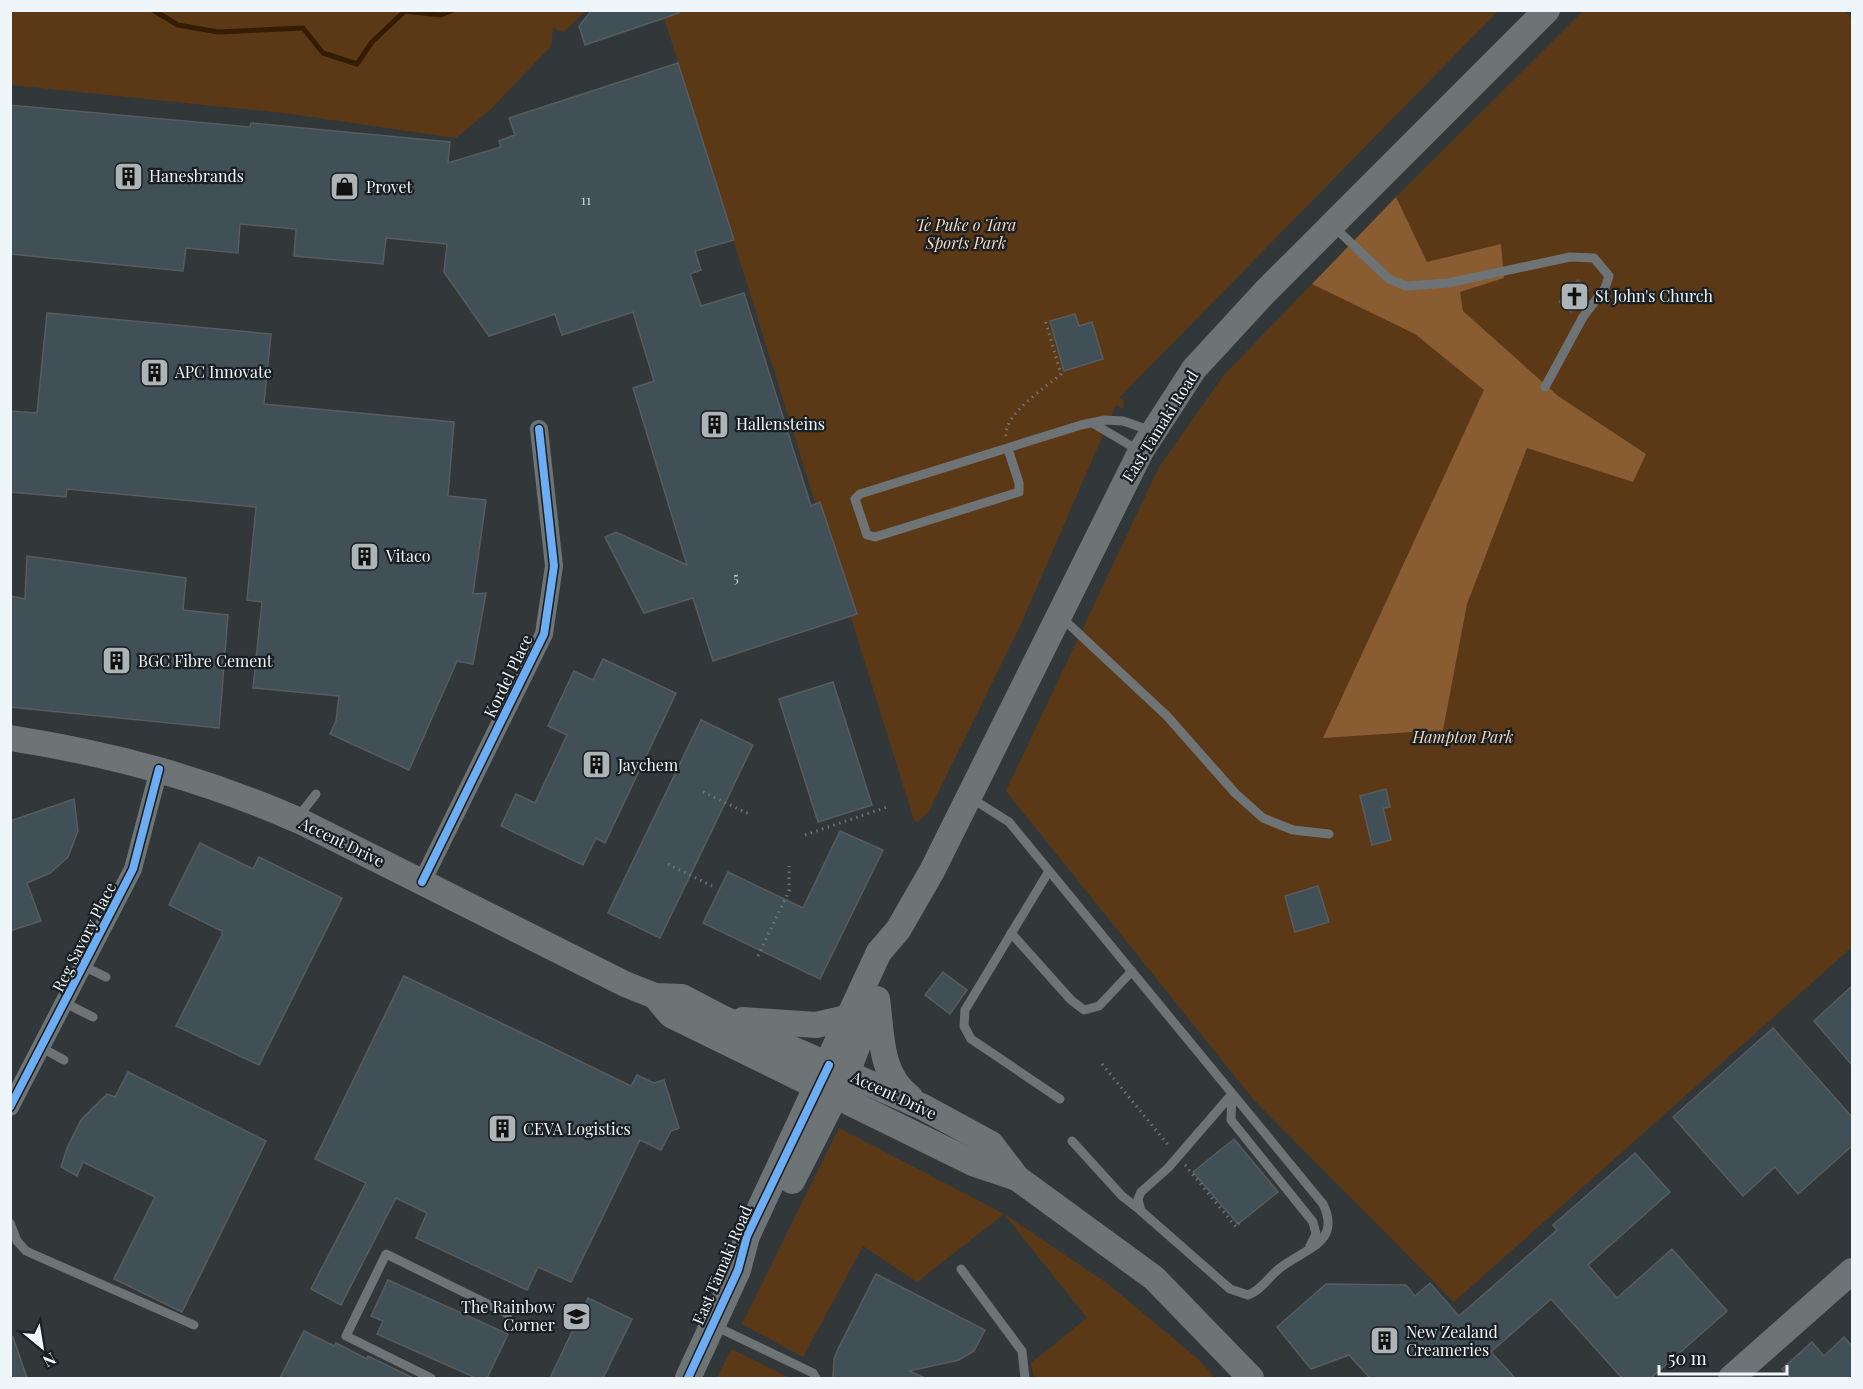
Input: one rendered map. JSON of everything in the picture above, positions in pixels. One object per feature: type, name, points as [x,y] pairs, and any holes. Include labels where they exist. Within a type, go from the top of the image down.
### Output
[{"type":"main road","name":"East Tāmaki Road","points":[[832,1080],[851,1017],[879,952],[898,930],[932,871],[1147,441],[1194,369],[1264,294],[1547,10]]},
{"type":"main road","name":"Accent Drive","points":[[10,738],[89,750],[159,769],[296,819],[625,984],[655,996],[682,997],[832,1080],[975,1164],[1017,1178]]},
{"type":"main road","name":"East Tāmaki Road","points":[[688,1378],[738,1270],[762,1242],[832,1080],[877,995],[893,959],[898,930]]},
{"type":"main road","points":[[877,995],[887,1069],[905,1094],[923,1107]]},
{"type":"main road","name":"Accent Drive","points":[[655,996],[671,1015],[832,1080],[923,1107],[991,1144],[1017,1178],[1154,1278],[1251,1378]]},
{"type":"main road","points":[[724,1019],[816,1025],[851,1017]]},
{"type":"main road","points":[[1731,1378],[1852,1271]]},
{"type":"street","name":"Kordel Place","points":[[422,882],[544,634],[554,566],[539,429]]},
{"type":"street","name":"Reg Savory Place","points":[[10,1107],[16,1087],[42,1048],[133,869],[159,769]]},
{"type":"lane","points":[[1333,226],[1389,279],[1406,286],[1448,283],[1570,256],[1594,258],[1609,276],[1605,288],[1583,317],[1545,387]]},
{"type":"lane","points":[[1008,448],[1019,483],[1019,492],[875,537],[867,535],[856,503],[857,495],[1081,425],[1106,420],[1123,421],[1147,441]]},
{"type":"lane","points":[[1094,424],[1147,441]]},
{"type":"lane","points":[[1059,616],[1167,716],[1235,794],[1256,813],[1276,825],[1329,834]]},
{"type":"lane","points":[[296,819],[316,794]]},
{"type":"lane","points":[[969,797],[1009,822],[1050,870],[1326,1210],[1329,1218],[1327,1232],[1318,1244],[1277,1270],[1258,1290],[1242,1294],[1230,1289],[1122,1196],[1072,1141]]},
{"type":"lane","points":[[1050,870],[965,1010],[963,1026],[977,1043],[1060,1099]]},
{"type":"lane","points":[[1011,933],[1071,1000],[1084,1010],[1099,1006],[1132,971]]},
{"type":"lane","points":[[84,966],[106,977]]},
{"type":"lane","points":[[65,1003],[93,1017]]},
{"type":"lane","points":[[42,1048],[64,1060]]},
{"type":"lane","points":[[1141,1210],[1138,1199],[1141,1191],[1168,1168],[1232,1094]]},
{"type":"lane","points":[[1232,1094],[1231,1120],[1313,1222],[1315,1238],[1306,1252]]},
{"type":"lane","points":[[10,1223],[17,1241],[26,1251],[194,1325]]},
{"type":"lane","points":[[431,1378],[346,1336],[386,1254],[508,1314]]},
{"type":"lane","points":[[961,1269],[1022,1351],[1025,1378]]},
{"type":"lane","points":[[712,1325],[813,1372],[816,1378]]},
{"type":"path","points":[[1008,448],[1006,428],[1010,417],[1061,374],[1045,320]]},
{"type":"path","points":[[704,792],[749,814]]},
{"type":"path","points":[[805,835],[887,807]]},
{"type":"path","points":[[668,864],[712,886]]},
{"type":"path","points":[[758,956],[789,891],[789,866]]},
{"type":"path","points":[[1102,1064],[1110,1075]]},
{"type":"green space","points":[[11,10],[585,11],[564,32],[553,28],[551,46],[491,109],[456,138],[284,113],[11,85]]},
{"type":"green space","name":"Te Puke o Tara Sports Park","points":[[662,11],[1498,11],[1119,398],[1124,401],[1123,409],[1116,405],[1020,626],[928,813],[917,822],[914,820]]},
{"type":"green space","name":"Hampton Park","points":[[1583,11],[1845,11],[1852,19],[1852,947],[1454,1302],[1253,1099],[1006,791],[1159,467],[1224,375],[1396,197]]},
{"type":"green space","points":[[839,1128],[1004,1214],[917,1282],[863,1246],[803,1357],[742,1324]]},
{"type":"green space","points":[[1004,1214],[1108,1284],[1198,1359],[1215,1378],[1034,1378],[1031,1363],[1087,1318]]},
{"type":"green space","points":[[731,1349],[790,1378],[717,1378]]},
{"type":"shaded area","points":[[1396,197],[1427,262],[1501,244],[1504,278],[1460,292],[1463,311],[1558,396],[1646,454],[1633,482],[1527,448],[1467,604],[1443,730],[1323,738],[1484,390],[1415,334],[1312,284]]},
{"type":"building","points":[[592,10],[678,10],[679,13],[585,45],[579,26]]},
{"type":"building","points":[[678,63],[734,240],[695,251],[701,270],[690,274],[701,306],[744,293],[811,506],[820,502],[857,614],[713,661],[693,598],[644,613],[605,537],[616,532],[687,565],[633,388],[654,381],[633,312],[562,335],[555,314],[489,336],[444,272],[447,244],[386,238],[383,264],[294,256],[296,229],[240,224],[238,253],[186,248],[183,271],[10,254],[10,105],[250,127],[251,123],[450,142],[448,163],[501,147],[499,141],[515,135],[509,118]]},
{"type":"building","name":"St John's Church","points":[[1578,280],[1589,290],[1571,312],[1559,302]]},
{"type":"building","points":[[47,313],[271,334],[264,404],[454,422],[448,496],[486,500],[473,594],[486,593],[473,664],[457,661],[409,770],[330,734],[336,721],[339,696],[253,688],[262,602],[247,600],[256,507],[67,489],[66,497],[10,492],[10,411],[37,413]]},
{"type":"building","points":[[1075,314],[1079,326],[1092,322],[1103,359],[1064,371],[1050,321]]},
{"type":"building","name":"BGC Fibre Cement","points":[[27,556],[186,578],[183,610],[228,615],[219,728],[10,707],[10,596],[25,599]]},
{"type":"building","name":"Jaychem","points":[[603,659],[676,693],[605,843],[596,838],[583,865],[501,826],[516,794],[535,803],[567,735],[548,726],[574,671],[593,680]]},
{"type":"building","points":[[833,682],[872,805],[818,822],[779,699]]},
{"type":"building","points":[[701,720],[753,745],[660,938],[608,913]]},
{"type":"building","points":[[1386,789],[1390,807],[1383,808],[1391,840],[1372,845],[1360,796]]},
{"type":"building","points":[[74,799],[78,831],[68,857],[50,873],[27,883],[41,921],[10,931],[10,821]]},
{"type":"building","points":[[840,831],[883,850],[820,979],[703,923],[728,872],[803,908]]},
{"type":"building","points":[[200,843],[253,869],[259,857],[342,898],[259,1065],[176,1026],[222,935],[222,931],[169,905]]},
{"type":"building","points":[[1318,886],[1329,922],[1295,932],[1285,896]]},
{"type":"building","points":[[943,972],[967,990],[950,1014],[925,995]]},
{"type":"building","name":"CEVA Logistics","points":[[404,976],[631,1086],[637,1075],[654,1083],[664,1080],[679,1128],[671,1131],[661,1150],[640,1140],[571,1282],[538,1267],[527,1290],[416,1238],[427,1213],[396,1198],[341,1305],[311,1289],[366,1183],[315,1159]]},
{"type":"building","points":[[1852,986],[1852,1065],[1814,1021]]},
{"type":"building","points":[[1773,1028],[1852,1117],[1852,1146],[1798,1194],[1775,1167],[1743,1196],[1673,1117]]},
{"type":"building","points":[[128,1072],[266,1141],[182,1312],[114,1279],[155,1197],[83,1162],[77,1176],[61,1167],[67,1148],[81,1120],[107,1094],[115,1097]]},
{"type":"building","points":[[1234,1139],[1278,1192],[1238,1224],[1193,1172]]},
{"type":"building","points":[[1635,1153],[1670,1192],[1588,1265],[1617,1298],[1672,1249],[1727,1311],[1651,1378],[1622,1378],[1551,1299],[1491,1352],[1515,1378],[1370,1378],[1349,1355],[1311,1369],[1277,1327],[1326,1284],[1406,1285],[1415,1296],[1430,1283],[1459,1316],[1557,1230],[1553,1225]]},
{"type":"building","points":[[876,1274],[985,1330],[974,1351],[959,1360],[909,1371],[925,1378],[833,1378],[834,1359],[838,1349]]},
{"type":"building","points":[[388,1280],[508,1334],[487,1378],[476,1378],[377,1334],[383,1321],[371,1316]]},
{"type":"building","points":[[588,1298],[632,1319],[603,1378],[550,1378]]},
{"type":"building","points":[[304,1331],[334,1346],[336,1343],[367,1359],[368,1356],[413,1378],[280,1378]]},
{"type":"building","points":[[10,1337],[13,1337],[27,1378],[10,1378]]},
{"type":"building","points":[[1844,1337],[1852,1346],[1852,1378],[1791,1378],[1782,1369],[1812,1342],[1824,1356]]},
{"type":"waterway","points":[[153,10],[178,25],[218,32],[303,28],[323,53],[357,64],[372,42],[405,11],[441,15],[453,10]]},
{"type":"cycle path","points":[[422,882],[544,634],[554,566],[539,429]]},
{"type":"cycle path","points":[[10,1107],[133,869],[159,769]]},
{"type":"cycle path","points":[[688,1378],[738,1270],[747,1236],[829,1065]]},
{"type":"place","name":"Hanesbrands","points":[[128,176]]},
{"type":"place","name":"Provet","points":[[345,187]]},
{"type":"place","name":"St John's Church","points":[[1574,296]]},
{"type":"place","name":"APC Innovate","points":[[154,372]]},
{"type":"place","name":"Hallensteins","points":[[715,424]]},
{"type":"place","name":"Vitaco","points":[[365,556]]},
{"type":"place","name":"BGC Fibre Cement","points":[[117,661]]},
{"type":"place","name":"Jaychem","points":[[597,765]]},
{"type":"place","name":"CEVA Logistics","points":[[502,1129]]},
{"type":"place","name":"The Rainbow Corner","points":[[576,1316]]},
{"type":"place","name":"New Zealand Creameries","points":[[1385,1341]]}]
